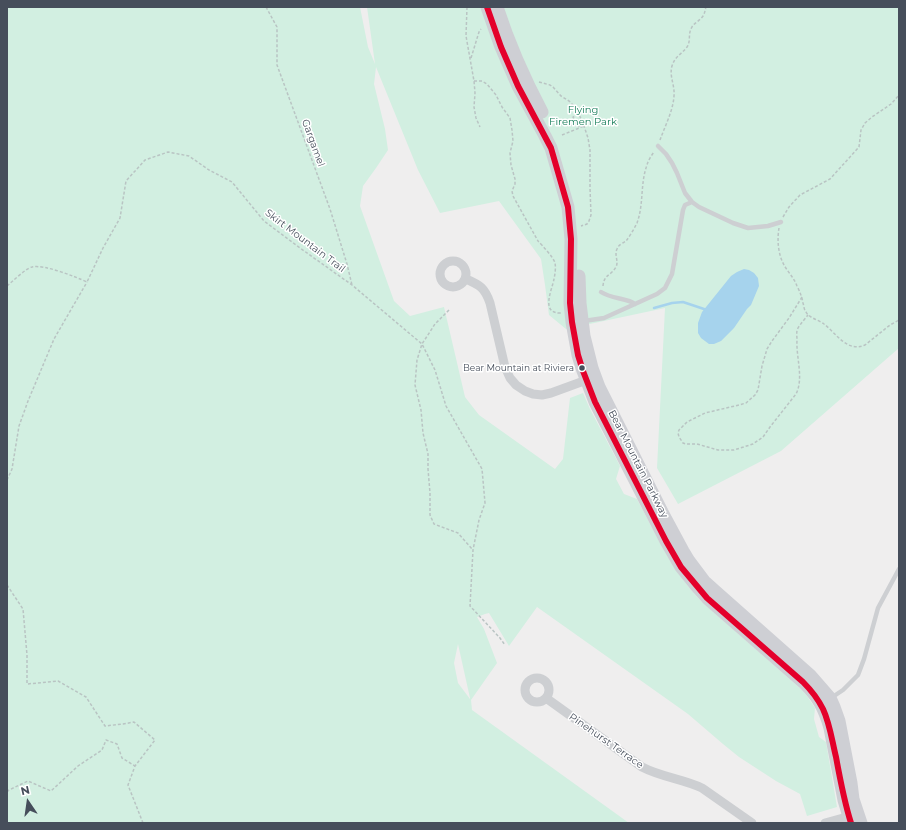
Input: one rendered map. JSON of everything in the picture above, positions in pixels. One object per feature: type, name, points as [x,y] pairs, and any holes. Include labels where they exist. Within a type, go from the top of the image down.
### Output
[{"type":"street","name":"Bear Mountain Parkway","points":[[487,7],[498,40],[524,99],[548,142],[561,178],[568,207],[571,234],[572,254],[570,303],[572,322],[578,355],[590,379]]},
{"type":"street","name":"Bear Mountain Parkway","points":[[497,7],[520,69],[558,146],[571,191],[577,228],[582,321],[590,379],[595,402],[666,541],[681,567],[707,598],[825,701],[844,800],[854,819]]},
{"type":"street","points":[[466,279],[482,288],[488,294],[505,367],[510,378],[516,385],[525,391],[542,395],[590,379]]},
{"type":"street","name":"Pinehurst Terrace","points":[[546,698],[642,767],[702,788],[752,823]]},
{"type":"street","points":[[825,823],[854,819]]},
{"type":"lane","points":[[658,146],[672,163],[685,193],[692,202],[699,207],[732,224],[748,228],[768,226],[781,222]]},
{"type":"lane","points":[[582,321],[604,318],[657,294],[666,288],[672,274],[683,210],[686,205],[692,202]]},
{"type":"lane","points":[[601,292],[611,297],[632,301],[635,304]]},
{"type":"lane","points":[[825,701],[843,690],[858,675],[878,608],[899,569]]},
{"type":"path","name":"Gargamel","points":[[266,7],[277,27],[277,65],[330,209],[352,285]]},
{"type":"path","points":[[467,7],[466,36],[474,81],[474,107],[476,118],[480,127]]},
{"type":"path","points":[[601,292],[604,279],[617,266],[618,262],[616,250],[630,236],[637,223],[641,208],[646,166],[658,146],[673,104],[674,93],[671,76],[672,65],[674,60],[689,43],[690,30],[692,26],[703,16],[706,7]]},
{"type":"path","points":[[471,60],[481,29]]},
{"type":"path","points":[[474,81],[482,81],[487,84],[496,94],[502,107],[510,118],[512,130],[510,153],[511,165],[515,179],[515,184],[512,190],[513,196],[538,241],[545,247],[554,259],[556,264],[554,279],[549,296],[550,308],[556,314],[563,313]]},
{"type":"path","points":[[535,82],[553,87],[561,96],[573,105],[579,113],[588,138],[590,150],[591,215],[586,224],[577,228]]},
{"type":"path","points":[[899,95],[891,104],[865,123],[861,130],[859,147],[830,179],[800,195],[789,207],[781,222],[778,236],[779,251],[783,263],[797,285],[806,312],[808,315],[824,323],[840,339],[850,346],[860,347],[865,345],[890,325],[899,320]]},
{"type":"path","points":[[579,113],[574,117],[579,128]]},
{"type":"path","points":[[569,126],[576,123]]},
{"type":"path","points":[[562,135],[584,126]]},
{"type":"path","name":"Skirt Mountain Trail","points":[[7,480],[12,469],[19,426],[28,401],[54,339],[87,282],[103,248],[120,218],[126,181],[145,160],[168,152],[188,156],[209,170],[232,182],[264,221],[352,285],[422,344]]},
{"type":"path","points":[[7,286],[32,267],[44,267],[69,274],[87,282]]},
{"type":"path","points":[[802,297],[767,349],[762,366],[758,390],[755,395],[746,403],[739,406],[705,413],[686,422],[679,430],[678,434],[682,443],[702,445],[707,448],[718,450],[734,450],[753,444],[763,437],[796,394],[798,389],[800,378],[796,350],[797,335],[798,328],[808,315]]},
{"type":"path","points":[[449,310],[435,324],[422,344],[417,360],[415,385],[428,454],[430,515],[434,524],[458,533],[473,550]]},
{"type":"path","points":[[422,344],[435,370],[446,406],[482,468],[485,503],[479,520],[473,550],[470,606],[505,645]]},
{"type":"path","points":[[7,585],[23,609],[27,655],[27,684],[58,681],[86,698],[105,726],[134,722],[155,740],[135,766],[128,785],[143,823]]},
{"type":"path","points":[[7,792],[28,780],[51,791],[78,766],[102,750],[106,740],[117,744],[122,758],[135,766]]},
{"type":"green space","name":"Flying Firemen Park","points":[[7,7],[360,7],[368,47],[375,64],[367,7],[899,7],[899,348],[781,451],[678,504],[657,468],[665,308],[566,329],[549,315],[541,259],[499,201],[440,213],[418,170],[376,67],[374,84],[385,129],[388,150],[363,186],[360,206],[394,301],[410,316],[444,307],[465,397],[479,415],[555,469],[563,459],[570,398],[583,393],[620,466],[616,479],[624,494],[637,499],[658,540],[682,578],[702,602],[801,689],[815,708],[814,719],[819,737],[826,742],[837,807],[807,816],[800,794],[776,781],[739,757],[688,714],[537,607],[509,646],[489,613],[477,617],[484,629],[497,663],[471,700],[472,710],[629,823],[7,823]],"holes":[[[458,644],[470,699],[458,683],[454,663]]]},
{"type":"water","points":[[744,269],[754,273],[758,278],[759,286],[751,305],[734,328],[721,341],[714,344],[709,344],[701,338],[698,333],[698,323],[702,312],[731,276]]},
{"type":"waterway","points":[[654,308],[672,303],[683,302],[704,309]]},
{"type":"transit line","points":[[487,7],[501,47],[518,86],[551,148],[568,207],[571,239],[570,303],[572,322],[578,355],[595,402],[666,541],[681,567],[707,598],[803,682],[812,691],[819,702],[829,727],[844,798],[851,823]]},
{"type":"place","name":"Bear Mountain at Riviera","points":[[582,368]]}]
